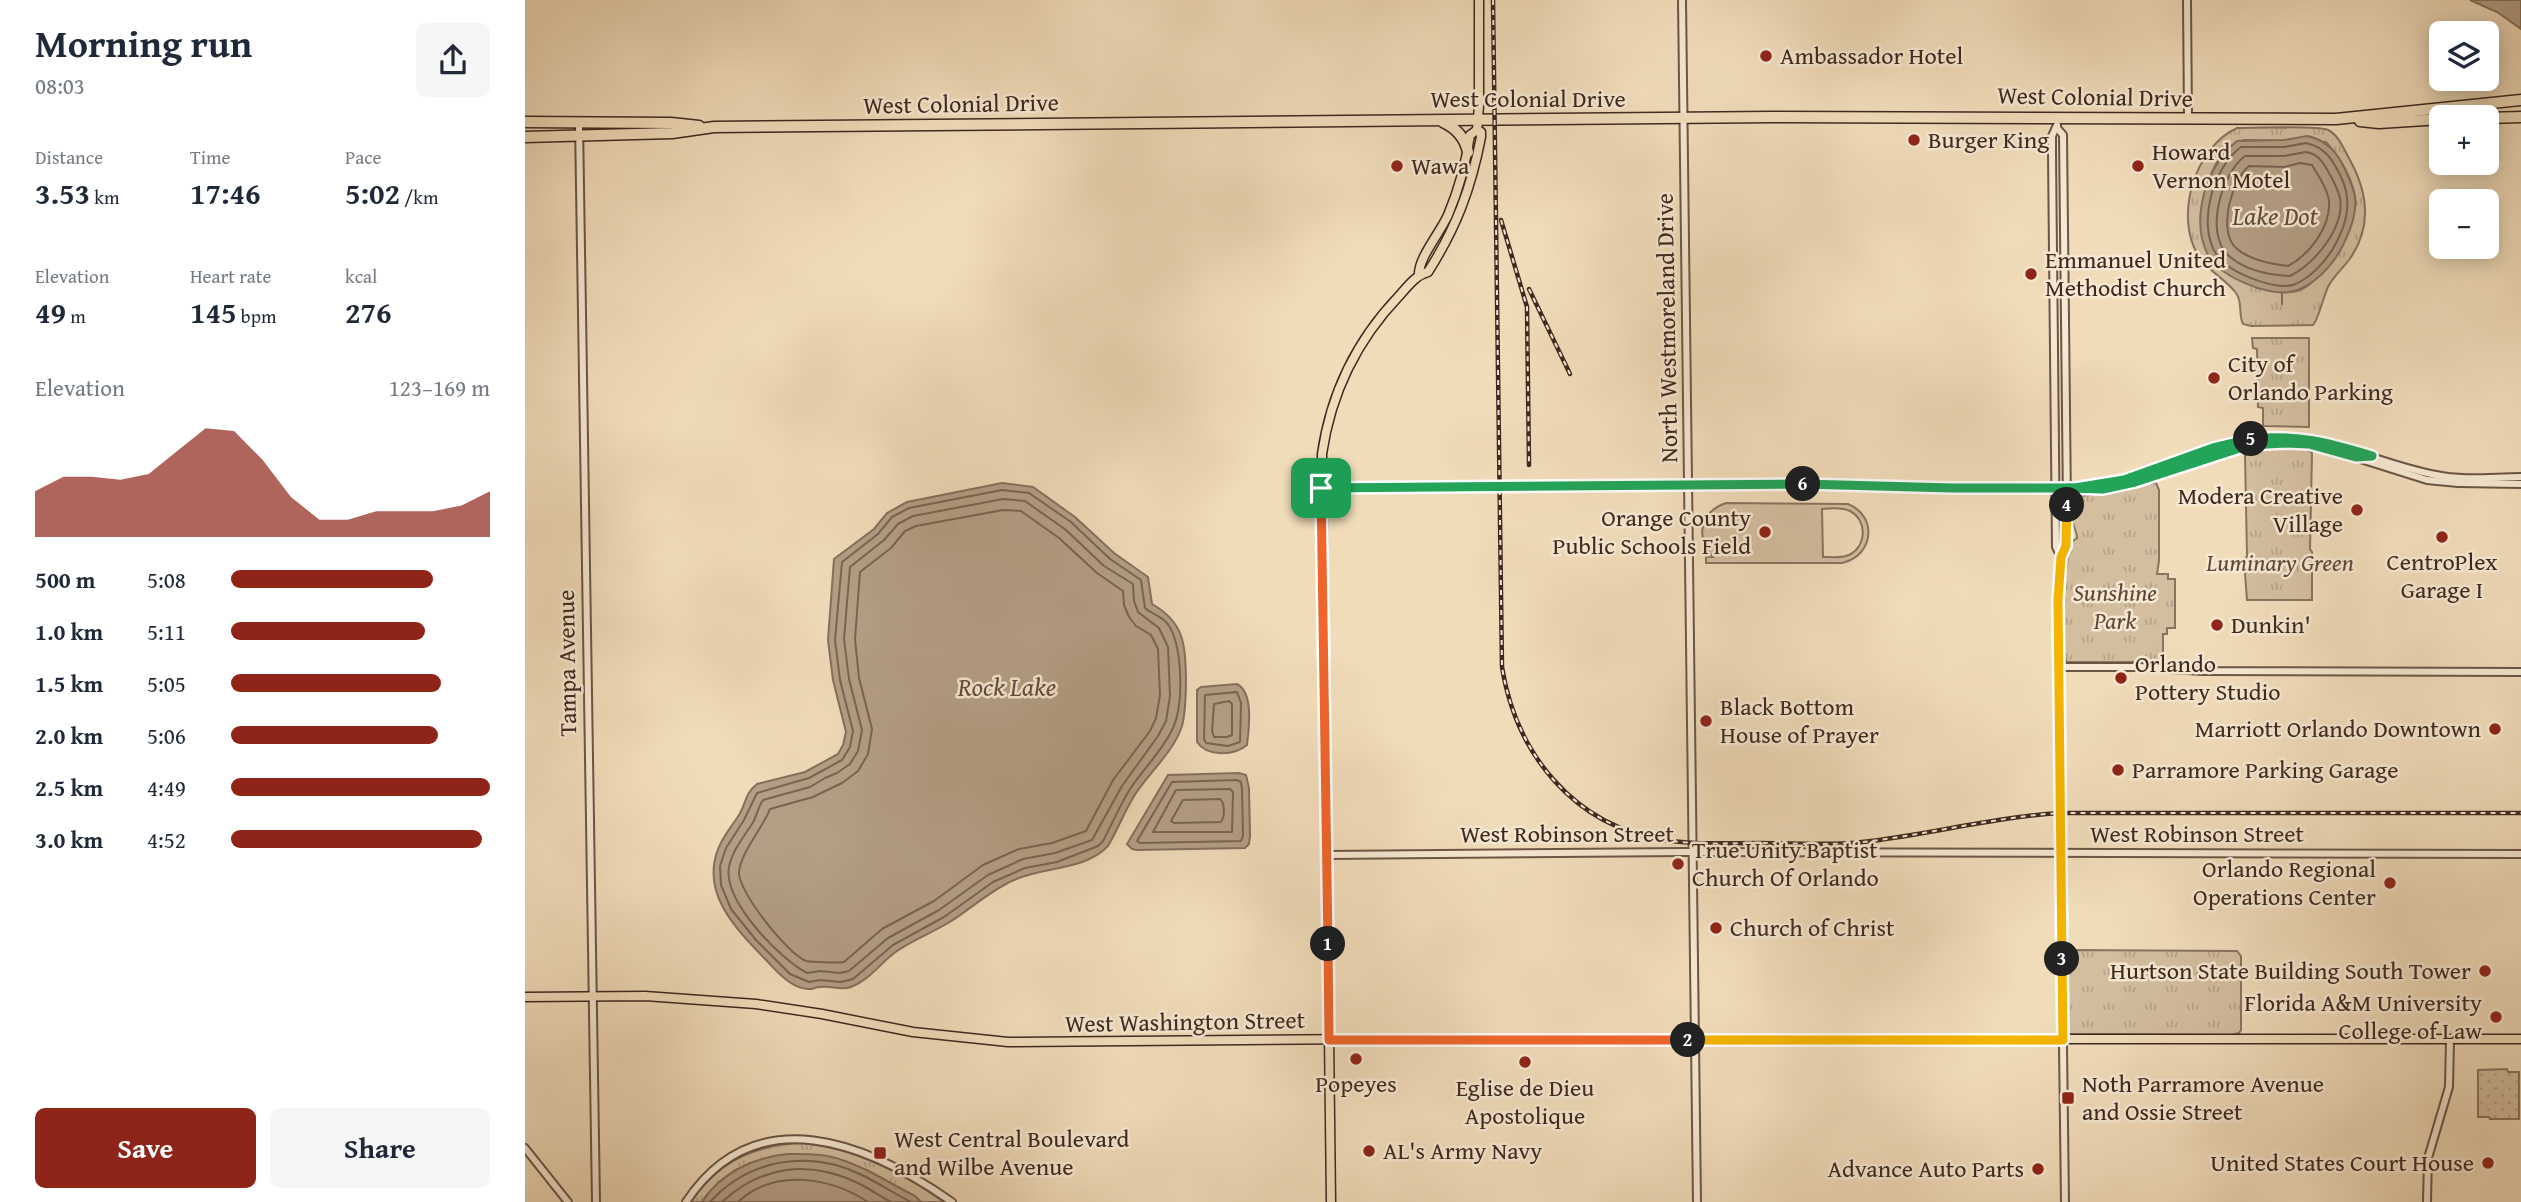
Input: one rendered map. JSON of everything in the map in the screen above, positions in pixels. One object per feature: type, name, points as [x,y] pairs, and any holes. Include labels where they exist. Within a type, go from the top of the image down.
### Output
[{"type":"highway","name":"West Colonial Drive","points":[[2342,119],[2521,100]]},
{"type":"highway","points":[[2499,118],[2521,117]]},
{"type":"highway","name":"West Colonial Drive","points":[[525,122],[671,123],[714,127],[1440,121],[1477,125],[1684,118],[2057,122],[2188,118],[2342,119],[2379,123],[2429,120]]},
{"type":"highway","points":[[1440,121],[1456,130],[1465,142],[1468,152]]},
{"type":"highway","name":"West Colonial Drive","points":[[525,137],[673,133],[714,127]]},
{"type":"main road","points":[[1331,1202],[1321,488],[1325,435],[1341,380],[1354,354],[1372,326],[1419,274],[1428,272],[1461,213],[1475,168],[1481,132],[1477,125],[1479,0]]},
{"type":"main road","points":[[1419,274],[1419,264],[1440,231],[1455,198],[1470,135],[1477,125]]},
{"type":"main road","name":"West Washington Street","points":[[525,997],[675,997],[756,1004],[913,1032],[986,1041],[2521,1039]]},
{"type":"street","name":"North Westmoreland Drive","points":[[1682,0],[1697,1202]]},
{"type":"street","points":[[2187,0],[2188,118]]},
{"type":"street","points":[[2057,122],[2063,135],[2067,488],[2066,546],[2061,557],[2058,600],[2065,1202]]},
{"type":"street","points":[[2057,122],[2052,136],[2052,154],[2056,547],[2061,557]]},
{"type":"street","name":"Tampa Avenue","points":[[579,123],[596,1202]]},
{"type":"street","points":[[2075,488],[2124,480],[2213,448],[2249,439],[2279,437],[2311,439],[2447,477],[2521,477]]},
{"type":"street","points":[[1321,488],[1688,484],[2103,489],[2135,482],[2249,445],[2285,443],[2318,447],[2435,481],[2521,484]]},
{"type":"street","points":[[2318,447],[2323,444],[2338,446]]},
{"type":"street","points":[[2356,457],[2372,456]]},
{"type":"street","points":[[2058,667],[2521,672]]},
{"type":"street","name":"West Robinson Street","points":[[1326,855],[1693,852],[2521,854]]},
{"type":"street","points":[[2427,1202],[2428,1158],[2449,1087],[2450,1040]]},
{"type":"street","points":[[686,1202],[708,1173],[743,1149],[765,1142],[803,1139],[835,1144],[885,1162],[915,1177],[952,1202]]},
{"type":"street","points":[[525,1148],[568,1202]]},
{"type":"green space","points":[[2237,128],[2323,128],[2338,139],[2356,172],[2365,210],[2361,236],[2349,260],[2329,285],[2313,325],[2243,324],[2236,293],[2206,266],[2198,255],[2191,239],[2189,203],[2200,166],[2222,137]],"holes":[[[2244,140],[2326,142],[2346,171],[2356,204],[2339,243],[2323,271],[2302,289],[2286,292],[2257,288],[2202,205],[2215,166],[2227,149]]]},
{"type":"green space","points":[[2252,338],[2309,338],[2309,427],[2263,426],[2263,408],[2258,407],[2257,349],[2253,348]]},
{"type":"green space","name":"Luminary Green","points":[[2287,447],[2307,449],[2312,453],[2312,600],[2247,600],[2244,560],[2247,556],[2245,455],[2252,450]]},
{"type":"green space","name":"Sunshine Park","points":[[2156,483],[2159,490],[2157,574],[2168,574],[2168,579],[2175,579],[2175,628],[2167,628],[2167,634],[2163,634],[2163,662],[2067,662],[2063,654],[2061,624],[2070,543],[2077,538],[2073,521],[2076,518],[2074,501],[2080,496],[2114,492]]},
{"type":"green space","name":"Orange County Public Schools Field","points":[[1726,503],[1848,504],[1864,517],[1868,535],[1861,553],[1842,563],[1706,563],[1706,557],[1713,557],[1704,542],[1703,526],[1717,507]],"holes":[[[1822,509],[1847,510],[1860,521],[1863,535],[1853,553],[1843,557],[1823,557]]]},
{"type":"green space","points":[[2072,950],[2237,951],[2241,956],[2241,1030],[2231,1035],[2070,1034],[2066,1030],[2065,954]]},
{"type":"green space","points":[[2507,1069],[2508,1072],[2519,1072],[2519,1119],[2478,1117],[2478,1070]]},
{"type":"green space","points":[[804,1143],[860,1156],[912,1181],[944,1202],[921,1202],[915,1196],[867,1170],[788,1154],[735,1170],[702,1202],[691,1202],[713,1176],[739,1157],[770,1147]]},
{"type":"water","points":[[2470,0],[2521,0],[2521,29],[2497,12]]},
{"type":"water","name":"Lake Dot","points":[[2307,136],[2331,148],[2342,163],[2355,196],[2353,220],[2337,255],[2315,280],[2294,291],[2260,289],[2224,272],[2209,257],[2201,227],[2204,194],[2217,164],[2237,141],[2284,140]]},
{"type":"water","name":"Rock Lake","points":[[1002,483],[1033,487],[1075,517],[1114,553],[1148,577],[1152,604],[1171,618],[1181,635],[1186,665],[1182,726],[1168,753],[1136,793],[1108,846],[1098,854],[1076,864],[1005,884],[948,923],[897,951],[864,980],[851,987],[798,987],[776,970],[744,937],[724,910],[717,895],[714,864],[721,843],[753,787],[805,772],[838,754],[843,745],[846,732],[833,680],[828,640],[834,559],[874,529],[887,513],[907,502]]},
{"type":"water","points":[[1237,684],[1246,695],[1248,703],[1247,745],[1228,753],[1201,747],[1197,742],[1197,690],[1201,687]]},
{"type":"water","points":[[1168,775],[1246,775],[1249,788],[1250,836],[1249,844],[1245,848],[1137,850],[1127,844]]},
{"type":"water","points":[[788,1154],[821,1155],[843,1160],[915,1196],[921,1202],[702,1202],[718,1183],[739,1168]]},
{"type":"waterway","points":[[2282,292],[2282,304]]},
{"type":"railway","points":[[1493,0],[1502,667],[1509,699],[1521,729],[1536,756],[1555,781],[1577,802],[1603,819],[1632,832],[1688,843],[1857,843],[2060,813],[2521,813]]},
{"type":"railway","points":[[1501,220],[1527,307],[1529,465]]},
{"type":"railway","points":[[1529,289],[1570,374]]},
{"type":"place","name":"Ambassador Hotel","points":[[1766,56]]},
{"type":"place","name":"Burger King","points":[[1914,140]]},
{"type":"place","name":"Wawa","points":[[1397,166]]},
{"type":"place","name":"Howard Vernon Motel","points":[[2138,166]]},
{"type":"place","name":"Emmanuel United Methodist Church","points":[[2031,274]]},
{"type":"place","name":"City of Orlando Parking","points":[[2214,378]]},
{"type":"place","name":"Modera Creative Village","points":[[2357,510]]},
{"type":"place","name":"Orange County Public Schools Field","points":[[1765,532]]},
{"type":"place","name":"CentroPlex Garage I","points":[[2442,537]]},
{"type":"place","name":"Dunkin'","points":[[2217,625]]},
{"type":"place","name":"Orlando Pottery Studio","points":[[2121,678]]},
{"type":"place","name":"Black Bottom House of Prayer","points":[[1706,721]]},
{"type":"place","name":"Marriott Orlando Downtown","points":[[2495,729]]},
{"type":"place","name":"Parramore Parking Garage","points":[[2118,770]]},
{"type":"place","name":"True Unity Baptist Church Of Orlando","points":[[1678,864]]},
{"type":"place","name":"Orlando Regional Operations Center","points":[[2390,883]]},
{"type":"place","name":"Church of Christ","points":[[1716,928]]},
{"type":"place","name":"Hurtson State Building South Tower","points":[[2485,971]]},
{"type":"place","name":"Florida A&M University College of Law","points":[[2496,1017]]},
{"type":"place","name":"Popeyes","points":[[1356,1059]]},
{"type":"place","name":"Eglise de Dieu Apostolique","points":[[1525,1062]]},
{"type":"place","name":"Noth Parramore Avenue and Ossie Street","points":[[2068,1098]]},
{"type":"place","name":"AL's Army Navy","points":[[1369,1151]]},
{"type":"place","name":"West Central Boulevard and Wilbe Avenue","points":[[880,1153]]},
{"type":"place","name":"United States Court House","points":[[2488,1163]]},
{"type":"place","name":"Advance Auto Parts","points":[[2038,1169]]},
{"type":"route","points":[[1321,488],[1329,1040],[2063,1040],[2058,600],[2061,557],[2066,546],[2067,488],[2103,489],[2135,482],[2249,445],[2309,444],[2356,457],[2372,456],[2311,439],[2249,439],[2222,445],[2124,480],[2075,488],[2067,488],[2023,489],[1952,488],[1790,483],[1321,488]]}]
